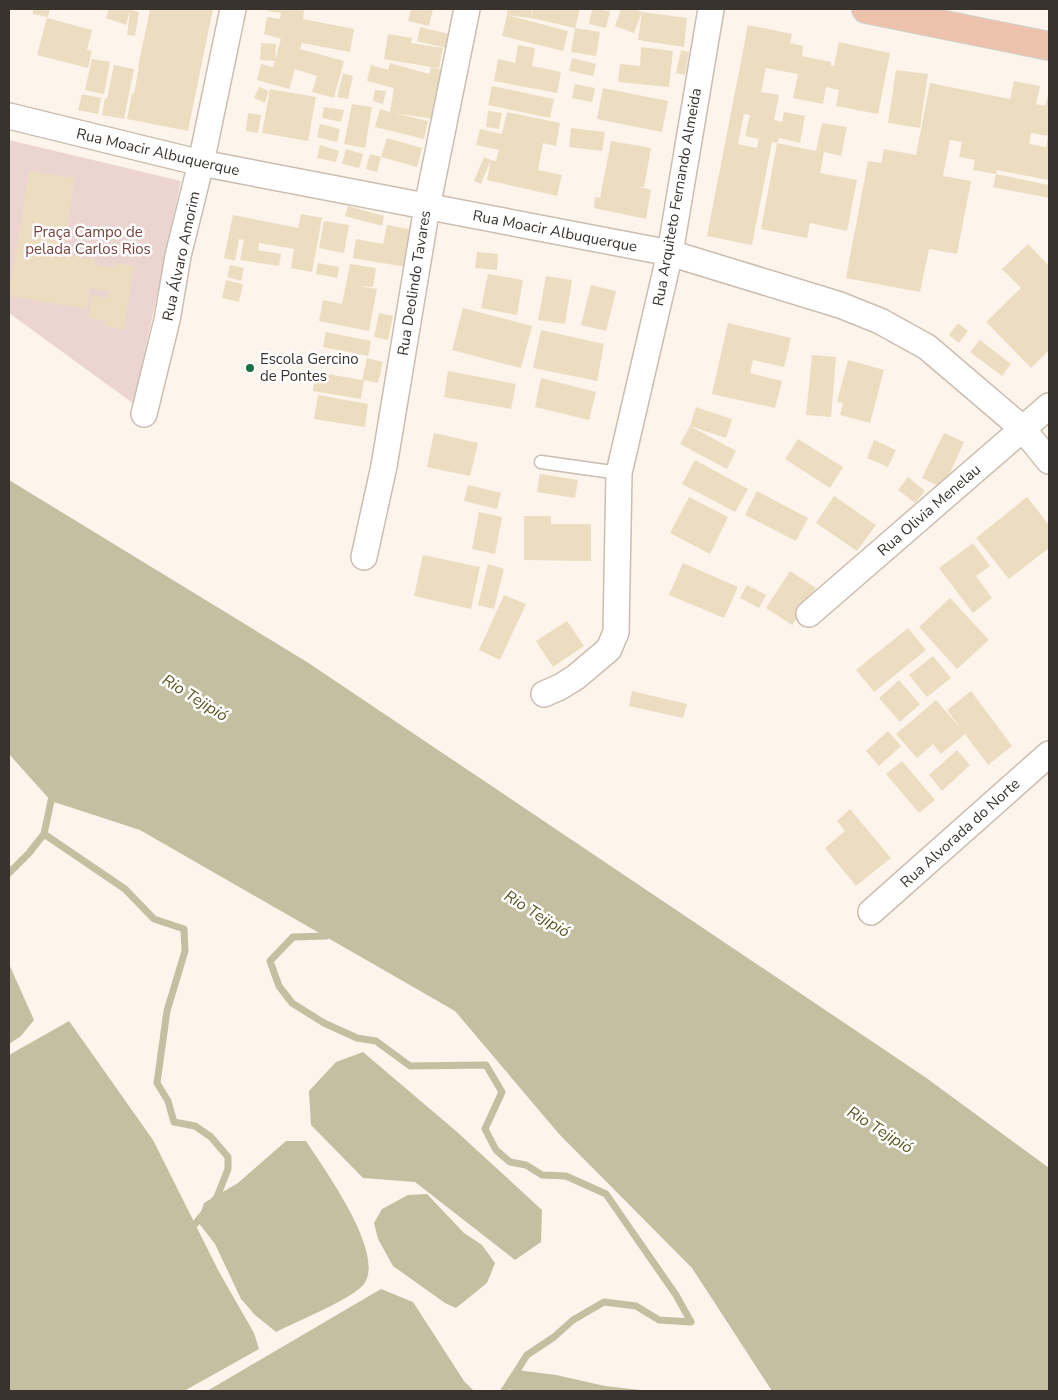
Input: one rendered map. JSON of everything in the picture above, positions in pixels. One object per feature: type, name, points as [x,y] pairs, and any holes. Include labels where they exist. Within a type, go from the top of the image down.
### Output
[{"type":"main road","points":[[866,9],[1049,46]]},
{"type":"street","name":"Rua Álvaro Amorim","points":[[144,414],[167,320],[178,256],[201,163],[233,9]]},
{"type":"street","name":"Rua Deolindo Tavares","points":[[364,557],[384,466],[427,207],[467,9]]},
{"type":"street","name":"Rua Arquiteto Fernando Almeida","points":[[544,694],[576,677],[609,649],[616,632],[619,472],[670,253],[711,9]]},
{"type":"street","name":"Rua Moacir Albuquerque","points":[[9,116],[201,163],[670,253],[840,305],[880,321],[927,347],[1022,428],[1049,461]]},
{"type":"street","name":"Rua Olivia Menelau","points":[[809,614],[1049,406]]},
{"type":"street","name":"Rua Alvorada do Norte","points":[[871,912],[1049,754]]},
{"type":"lane","points":[[540,462],[619,472]]},
{"type":"green space","name":"Praça Campo de pelada Carlos Rios","points":[[9,140],[181,181],[134,404],[9,313]]},
{"type":"water","name":"Rio Tejipió","points":[[9,480],[307,662],[925,1077],[1049,1168],[1049,1391],[772,1391],[692,1268],[559,1134],[455,1011],[140,830],[51,801],[9,754]]},
{"type":"water","points":[[9,964],[34,1020],[21,1036],[9,1044]]},
{"type":"water","points":[[69,1021],[153,1140],[218,1270],[254,1333],[259,1349],[184,1391],[9,1391],[9,1055]]},
{"type":"water","points":[[363,1052],[456,1131],[542,1210],[541,1242],[515,1260],[415,1182],[363,1178],[311,1125],[309,1091],[336,1062]]},
{"type":"water","points":[[286,1141],[306,1141],[326,1171],[350,1211],[360,1233],[367,1253],[369,1270],[364,1284],[352,1294],[276,1332],[255,1315],[241,1299],[215,1244],[198,1222],[204,1203],[238,1183]]},
{"type":"water","points":[[427,1194],[464,1233],[482,1245],[495,1263],[487,1283],[456,1308],[445,1303],[393,1266],[378,1239],[374,1223],[382,1209],[408,1195]]},
{"type":"water","points":[[381,1289],[413,1302],[464,1381],[474,1391],[207,1391]]},
{"type":"water","points":[[517,1370],[556,1375],[605,1386],[649,1391],[511,1391],[507,1385]]},
{"type":"building","points":[[33,9],[50,9],[48,17],[33,14]]},
{"type":"building","points":[[109,9],[126,9],[139,12],[135,36],[127,35],[130,10],[126,25],[106,18]]},
{"type":"building","points":[[150,9],[213,9],[188,131],[127,119],[132,93],[134,94]]},
{"type":"building","points":[[268,9],[304,9],[303,19],[354,29],[350,52],[302,43],[300,49],[344,61],[334,98],[312,92],[317,76],[295,69],[289,89],[257,80],[261,64],[273,67],[281,39],[264,34],[267,17],[280,19],[281,13],[267,11]]},
{"type":"building","points":[[411,9],[433,9],[429,26],[408,21]]},
{"type":"building","points":[[508,9],[532,9],[531,18],[507,15]]},
{"type":"building","points":[[533,9],[580,9],[575,28],[531,18]]},
{"type":"building","points":[[592,9],[610,11],[606,28],[589,24]]},
{"type":"building","points":[[621,9],[634,9],[642,12],[634,33],[615,26]]},
{"type":"building","points":[[642,12],[687,18],[684,47],[638,40]]},
{"type":"building","points":[[507,15],[568,31],[563,51],[502,36]]},
{"type":"building","points":[[47,18],[92,30],[87,50],[92,51],[88,68],[37,55]]},
{"type":"building","points":[[748,25],[792,34],[790,43],[803,46],[802,56],[831,62],[831,65],[834,66],[839,42],[890,53],[878,114],[836,106],[839,90],[826,87],[823,104],[793,98],[798,74],[766,68],[761,92],[779,95],[774,120],[782,122],[784,112],[805,116],[800,143],[779,138],[777,143],[772,142],[752,245],[707,236]],"holes":[[[744,114],[750,115],[745,136],[759,139],[757,148],[738,144]]]},
{"type":"building","points":[[420,27],[449,34],[446,48],[417,41]]},
{"type":"building","points":[[575,28],[600,32],[596,56],[571,52]]},
{"type":"building","points":[[388,34],[412,38],[411,43],[443,48],[439,68],[384,59]]},
{"type":"building","points":[[261,43],[276,44],[275,61],[260,60]]},
{"type":"building","points":[[518,45],[535,48],[532,66],[561,72],[557,93],[494,81],[498,59],[515,63]]},
{"type":"building","points":[[641,47],[673,51],[669,87],[618,82],[620,64],[640,66]]},
{"type":"building","points":[[681,50],[689,52],[685,75],[676,73]]},
{"type":"building","points":[[572,58],[596,64],[593,76],[569,71]]},
{"type":"building","points":[[92,59],[110,62],[104,94],[85,90]]},
{"type":"building","points":[[390,63],[429,74],[431,67],[447,71],[434,119],[394,113],[428,121],[424,139],[375,127],[380,109],[390,112],[394,88],[367,81],[371,65],[388,70]]},
{"type":"building","points":[[114,65],[134,69],[124,119],[102,115]]},
{"type":"building","points":[[896,70],[928,74],[920,128],[888,123]]},
{"type":"building","points":[[343,73],[353,76],[348,99],[337,97]]},
{"type":"building","points":[[1014,81],[1040,86],[1036,104],[1045,106],[1049,91],[1049,180],[997,170],[996,174],[973,170],[975,160],[959,157],[962,142],[950,140],[943,176],[971,181],[957,254],[929,249],[920,292],[846,278],[868,161],[881,163],[884,149],[916,155],[930,83],[1010,99]],"holes":[[[1031,133],[1048,136],[1046,147],[1029,144]]]},
{"type":"building","points":[[575,84],[595,88],[592,102],[572,98]]},
{"type":"building","points":[[492,86],[554,99],[550,118],[488,105]]},
{"type":"building","points":[[259,87],[269,91],[265,103],[254,98]]},
{"type":"building","points":[[603,88],[668,101],[662,132],[597,119]]},
{"type":"building","points":[[270,89],[316,97],[308,141],[262,133]]},
{"type":"building","points":[[375,90],[386,91],[383,104],[373,101]]},
{"type":"building","points":[[82,94],[101,98],[98,114],[78,110]]},
{"type":"building","points":[[352,104],[372,107],[365,148],[344,144]]},
{"type":"building","points":[[324,107],[344,110],[341,122],[322,118]]},
{"type":"building","points":[[488,111],[502,113],[499,129],[486,127]]},
{"type":"building","points":[[507,112],[560,123],[556,146],[543,143],[538,170],[562,175],[557,196],[487,180],[491,160],[496,161],[499,150],[476,145],[480,129],[502,134]]},
{"type":"building","points":[[248,113],[261,115],[258,133],[246,131]]},
{"type":"building","points":[[822,123],[847,127],[841,156],[824,152],[820,173],[857,180],[847,231],[810,223],[807,238],[761,229],[777,143],[816,151]]},
{"type":"building","points":[[320,124],[340,129],[337,142],[317,137]]},
{"type":"building","points":[[571,128],[605,132],[602,151],[569,147]]},
{"type":"building","points":[[387,138],[422,148],[417,167],[381,157]]},
{"type":"building","points":[[611,141],[651,148],[644,187],[636,186],[651,190],[646,219],[594,208],[595,197],[600,198]]},
{"type":"building","points":[[320,145],[339,151],[336,162],[317,158]]},
{"type":"building","points":[[346,149],[363,154],[359,168],[342,164]]},
{"type":"building","points":[[370,154],[381,157],[377,172],[366,169]]},
{"type":"building","points":[[484,157],[491,160],[481,184],[474,181]]},
{"type":"building","points":[[29,171],[75,178],[63,254],[95,259],[94,265],[113,268],[114,263],[134,266],[124,330],[104,326],[105,321],[88,318],[92,295],[108,298],[109,291],[90,288],[87,309],[9,296]]},
{"type":"building","points":[[996,174],[1049,185],[1049,198],[993,187]]},
{"type":"building","points":[[348,206],[384,216],[382,226],[345,216]]},
{"type":"building","points":[[301,214],[322,218],[312,272],[291,268],[294,249],[259,243],[258,250],[281,254],[279,266],[240,260],[244,240],[239,239],[235,261],[224,258],[233,215],[298,228]]},
{"type":"building","points":[[324,221],[349,225],[344,253],[319,248]]},
{"type":"building","points":[[387,225],[413,230],[406,267],[353,258],[356,239],[383,244]]},
{"type":"building","points":[[1028,244],[1049,266],[1049,350],[1031,368],[986,322],[1021,288],[1002,269]]},
{"type":"building","points":[[477,252],[498,254],[497,270],[475,268]]},
{"type":"building","points":[[318,263],[339,267],[337,278],[316,274]]},
{"type":"building","points":[[350,264],[376,268],[373,287],[359,286],[377,289],[369,331],[319,321],[323,300],[342,304]]},
{"type":"building","points":[[230,265],[244,268],[241,281],[227,277]]},
{"type":"building","points":[[488,274],[523,280],[517,315],[481,308]]},
{"type":"building","points":[[546,276],[572,280],[565,324],[538,320]]},
{"type":"building","points":[[226,280],[243,284],[239,302],[222,298]]},
{"type":"building","points":[[591,285],[616,291],[606,331],[581,325]]},
{"type":"building","points":[[463,308],[532,326],[521,368],[452,350]]},
{"type":"building","points":[[379,313],[393,316],[388,340],[374,337]]},
{"type":"building","points":[[728,323],[791,338],[784,367],[753,360],[750,373],[782,381],[775,408],[712,394]]},
{"type":"building","points":[[958,323],[968,331],[959,343],[949,335]]},
{"type":"building","points":[[541,330],[604,344],[597,381],[533,368]]},
{"type":"building","points":[[326,332],[371,341],[368,356],[323,347]]},
{"type":"building","points":[[980,340],[1011,364],[1002,376],[970,352]]},
{"type":"building","points":[[812,355],[836,357],[831,417],[806,415]]},
{"type":"building","points":[[367,358],[383,362],[378,383],[364,380],[361,399],[313,391],[316,372],[362,380]]},
{"type":"building","points":[[848,360],[884,370],[870,423],[840,415],[843,403],[837,402]]},
{"type":"building","points":[[448,371],[516,384],[511,409],[444,397]]},
{"type":"building","points":[[541,378],[596,392],[589,420],[535,407]]},
{"type":"building","points":[[318,395],[368,404],[365,427],[314,419]]},
{"type":"building","points":[[696,407],[732,419],[726,438],[690,426]]},
{"type":"building","points":[[690,426],[736,451],[727,469],[680,444]]},
{"type":"building","points":[[434,433],[478,443],[470,476],[427,467]]},
{"type":"building","points":[[944,433],[964,442],[943,488],[922,478]]},
{"type":"building","points":[[798,439],[843,467],[830,488],[785,459]]},
{"type":"building","points":[[874,440],[896,450],[888,467],[867,458]]},
{"type":"building","points":[[695,460],[748,489],[735,512],[682,484]]},
{"type":"building","points":[[540,474],[578,480],[575,498],[537,492]]},
{"type":"building","points":[[908,477],[925,491],[915,503],[898,490]]},
{"type":"building","points":[[468,485],[501,493],[497,509],[464,501]]},
{"type":"building","points":[[757,491],[808,518],[796,541],[745,515]]},
{"type":"building","points":[[834,496],[876,525],[857,551],[816,523]]},
{"type":"building","points":[[689,497],[728,517],[710,554],[670,533]]},
{"type":"building","points":[[1027,497],[1049,525],[1049,548],[1009,579],[976,538]]},
{"type":"building","points":[[479,512],[502,517],[495,554],[472,549]]},
{"type":"building","points":[[524,516],[551,516],[551,524],[591,524],[591,561],[524,560]]},
{"type":"building","points":[[973,543],[990,566],[976,576],[992,598],[973,613],[939,568]]},
{"type":"building","points":[[423,555],[480,567],[471,609],[414,596]]},
{"type":"building","points":[[683,563],[738,587],[724,618],[669,595]]},
{"type":"building","points":[[488,564],[504,569],[494,609],[478,605]]},
{"type":"building","points":[[790,571],[816,588],[792,625],[766,608]]},
{"type":"building","points":[[747,585],[766,595],[759,608],[740,598]]},
{"type":"building","points":[[504,595],[526,604],[500,660],[479,650]]},
{"type":"building","points":[[950,598],[989,640],[957,669],[919,627]]},
{"type":"building","points":[[567,621],[584,646],[553,667],[536,641]]},
{"type":"building","points":[[908,628],[926,650],[874,692],[856,670]]},
{"type":"building","points":[[933,656],[951,678],[927,697],[909,675]]},
{"type":"building","points":[[899,680],[920,704],[900,722],[879,698]]},
{"type":"building","points":[[632,691],[687,704],[683,718],[629,706]]},
{"type":"building","points":[[971,691],[1012,746],[988,765],[965,734],[941,754],[933,744],[917,758],[896,734],[936,700],[960,728],[947,710]]},
{"type":"building","points":[[888,731],[901,746],[879,766],[866,751]]},
{"type":"building","points":[[957,750],[970,765],[942,791],[929,775]]},
{"type":"building","points":[[902,761],[935,800],[919,813],[886,774]]},
{"type":"building","points":[[850,809],[891,858],[856,886],[825,848],[845,831],[837,821]]},
{"type":"waterway","points":[[9,873],[29,853],[44,834],[51,801]]},
{"type":"waterway","points":[[44,834],[125,889],[154,919],[184,929],[185,951],[167,1011],[157,1083],[168,1101],[174,1122],[195,1126],[211,1137],[228,1157],[228,1169],[217,1197],[213,1202]]},
{"type":"waterway","points":[[326,936],[293,937],[270,961],[279,986],[292,1003],[324,1023],[357,1038],[376,1041],[410,1066],[486,1065],[502,1092],[485,1129],[496,1150],[510,1162],[526,1165],[542,1175],[566,1176],[606,1194],[676,1295],[691,1322],[659,1320],[636,1306],[604,1302],[573,1320],[554,1337],[527,1355],[504,1391]]},
{"type":"waterway","points":[[190,1230],[205,1212]]},
{"type":"place","name":"Escola Gercino de Pontes","points":[[250,368]]}]
